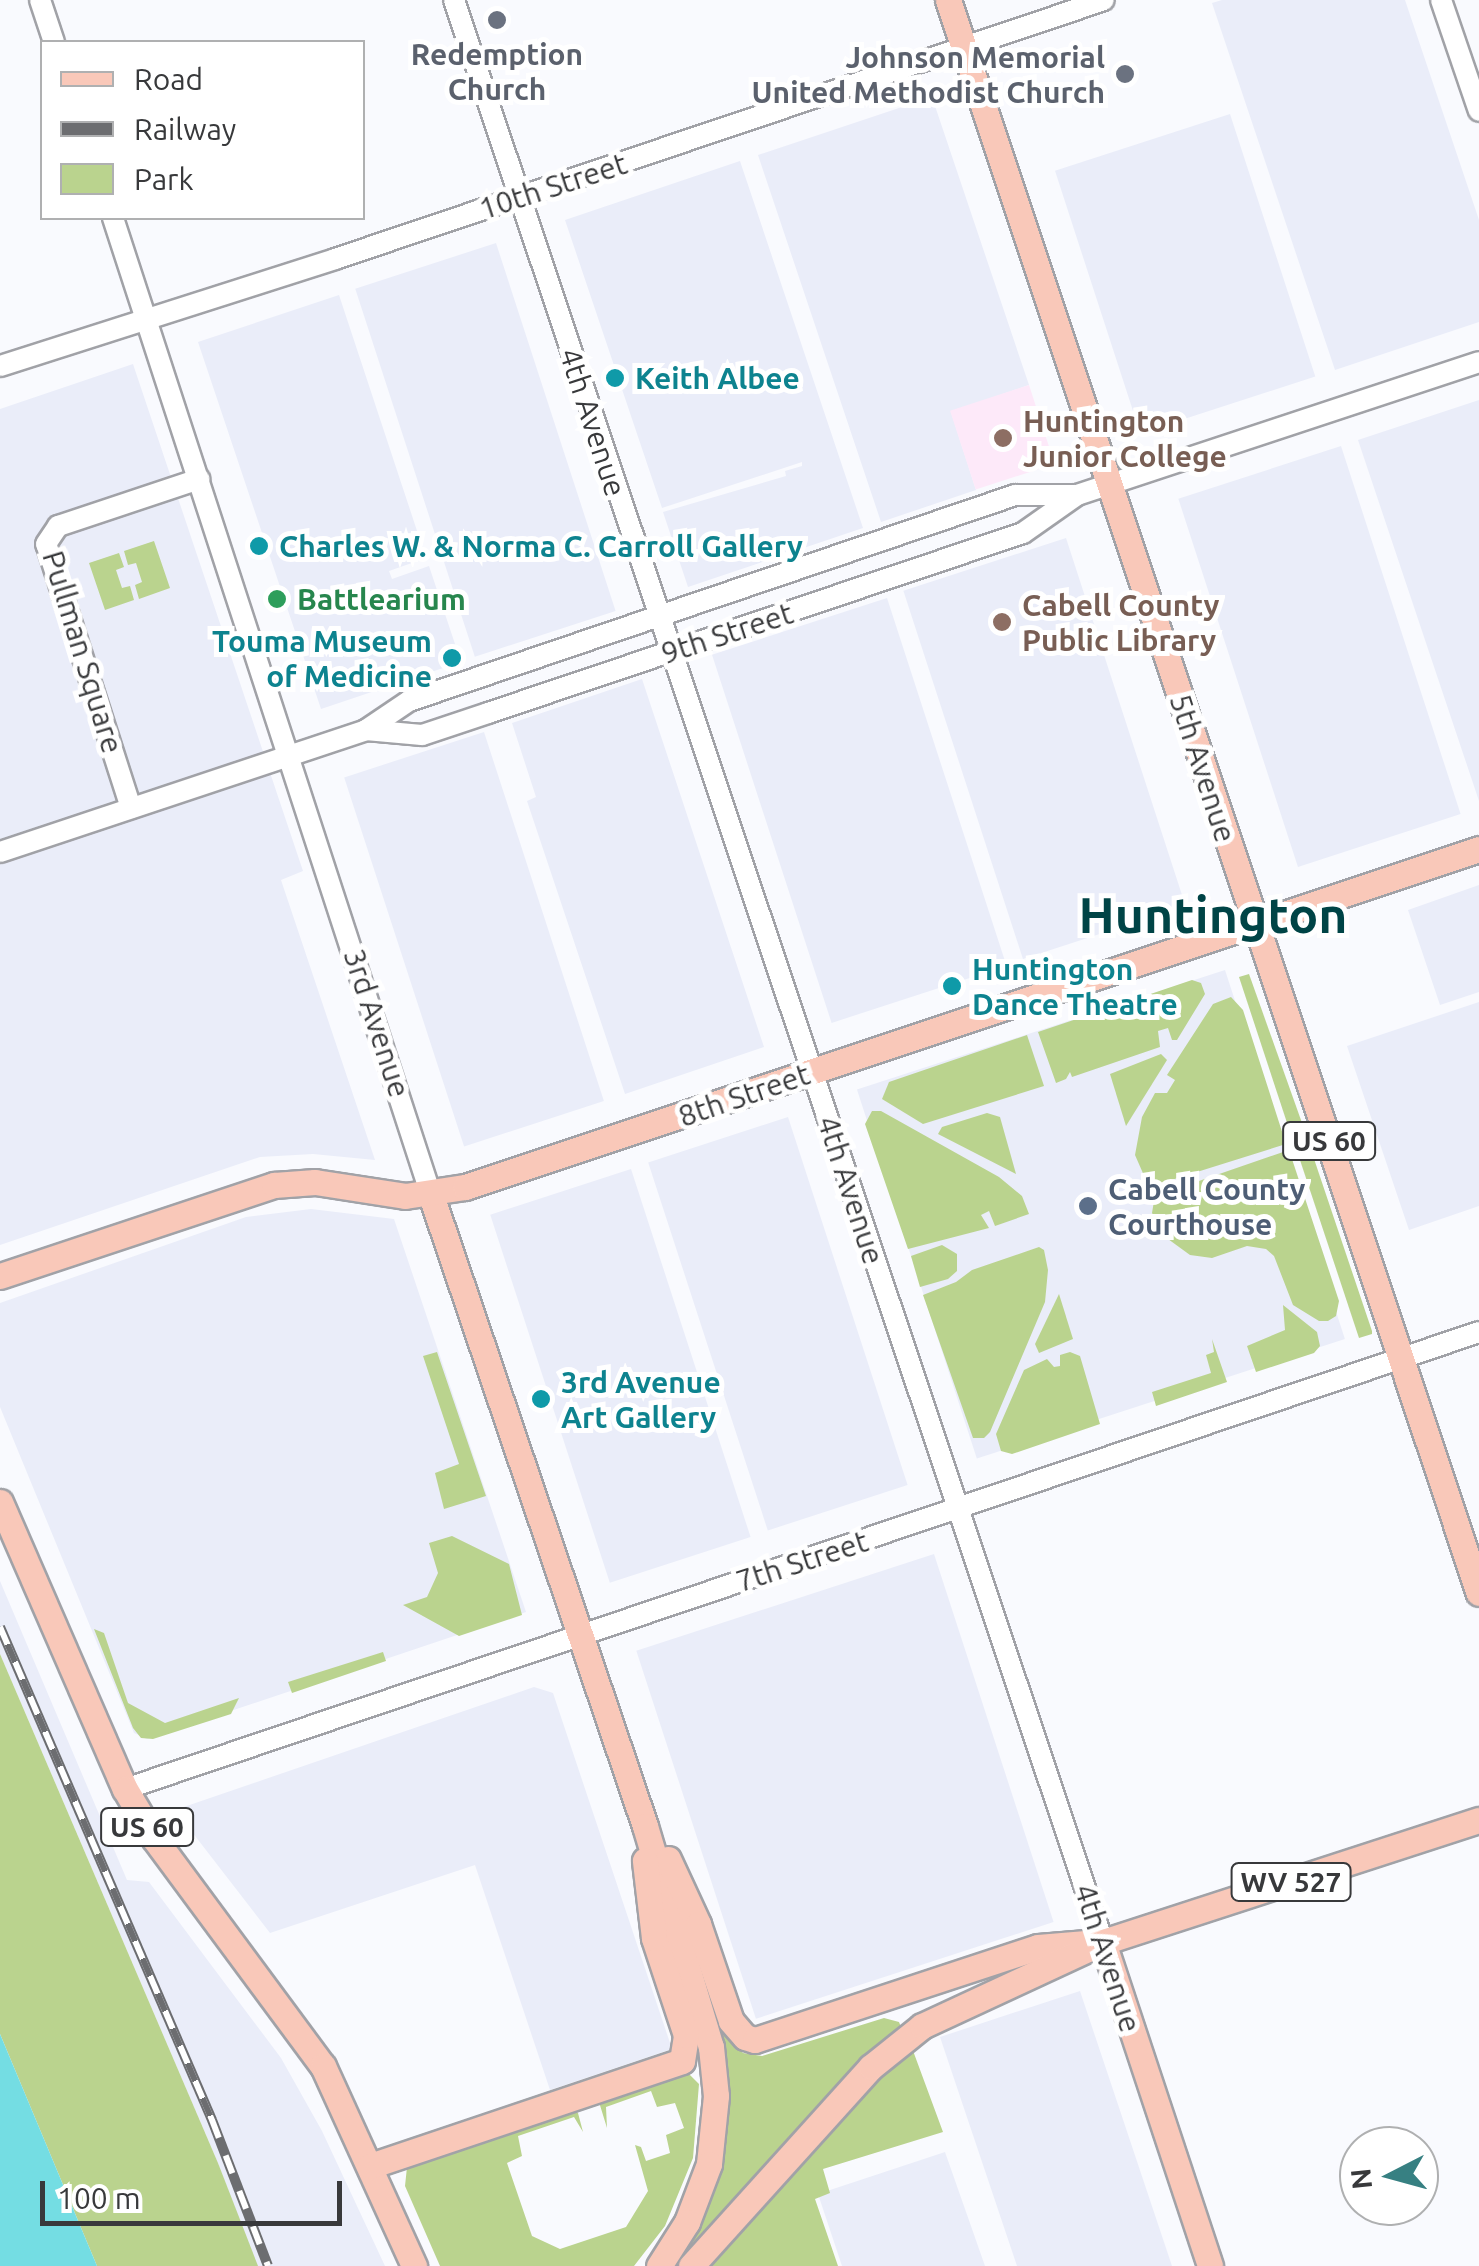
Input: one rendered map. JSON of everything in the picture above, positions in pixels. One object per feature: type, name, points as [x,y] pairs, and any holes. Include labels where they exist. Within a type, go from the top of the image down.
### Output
[{"type":"main road","name":"5th Avenue","points":[[948,0],[1479,1593]]},
{"type":"main road","name":"8th Street","points":[[0,1276],[274,1185],[315,1182],[393,1195],[432,1194],[627,1136],[1479,849]]},
{"type":"main road","name":"3rd Avenue","points":[[432,1194],[645,1826]]},
{"type":"main road","name":"US 60","points":[[0,1502],[124,1790],[162,1850],[314,2052],[414,2266]]},
{"type":"main road","name":"WV 527","points":[[692,2266],[896,2044],[948,2012],[1104,1942],[1479,1820]]},
{"type":"main road","points":[[645,1826],[688,1900],[731,2021],[745,2037],[774,2036],[1038,1947],[1104,1942]]},
{"type":"main road","points":[[370,2166],[682,2061],[686,2035],[650,1911],[645,1826]]},
{"type":"main road","points":[[645,1826],[703,2019],[716,2096],[714,2144],[704,2183],[688,2222],[659,2266]]},
{"type":"main road","name":"4th Avenue","points":[[1104,1942],[1210,2266]]},
{"type":"street","points":[[40,0],[53,40]]},
{"type":"street","name":"4th Avenue","points":[[454,0],[1104,1942]]},
{"type":"street","name":"10th Street","points":[[0,366],[1104,0]]},
{"type":"street","points":[[1441,0],[1479,111]]},
{"type":"street","name":"3rd Avenue","points":[[114,220],[432,1194]]},
{"type":"street","name":"9th Street","points":[[0,852],[366,730],[409,701],[1015,495],[1076,495],[1479,362]]},
{"type":"street","name":"Pullman Square","points":[[131,808],[46,544],[58,526],[199,479]]},
{"type":"street","name":"9th Street","points":[[366,730],[422,735],[1023,533],[1076,495]]},
{"type":"street","name":"7th Street","points":[[124,1790],[1479,1332]]},
{"type":"shaded area","points":[[1405,0],[1479,220],[1479,322],[1335,370],[1212,3]]},
{"type":"shaded area","points":[[932,97],[1029,385],[951,412],[976,490],[881,522],[758,155]]},
{"type":"shaded area","points":[[1230,114],[1315,376],[1140,433],[1055,171]]},
{"type":"shaded area","points":[[740,161],[863,528],[688,587],[663,512],[786,476],[785,471],[802,466],[802,462],[662,508],[565,220]]},
{"type":"shaded area","points":[[496,243],[616,611],[475,657],[355,289]]},
{"type":"shaded area","points":[[339,295],[426,558],[389,571],[392,579],[429,566],[461,662],[321,709],[198,342]]},
{"type":"shaded area","points":[[133,364],[303,871],[281,880],[375,1160],[313,1154],[260,1157],[0,1245],[0,409]]},
{"type":"shaded area","name":"Huntington Junior College","points":[[1029,385],[1055,464],[976,490],[950,411]]},
{"type":"shaded area","points":[[1479,400],[1479,801],[1358,440]]},
{"type":"shaded area","points":[[1341,446],[1461,814],[1298,867],[1178,499]]},
{"type":"shaded area","points":[[1066,538],[1186,906],[1023,959],[903,591]]},
{"type":"shaded area","points":[[887,598],[1007,966],[832,1023],[712,655]]},
{"type":"shaded area","points":[[642,679],[764,1047],[625,1094],[527,801],[536,797],[512,723]]},
{"type":"shaded area","points":[[484,732],[604,1101],[464,1146],[344,777]]},
{"type":"shaded area","points":[[1479,885],[1479,992],[1440,1005],[1408,910]]},
{"type":"shaded area","points":[[1225,970],[1345,1339],[977,1459],[857,1090]]},
{"type":"shaded area","points":[[1479,1002],[1479,1206],[1409,1230],[1347,1046]]},
{"type":"shaded area","points":[[788,1117],[908,1485],[768,1530],[648,1162]]},
{"type":"shaded area","points":[[631,1169],[751,1537],[610,1583],[490,1215]]},
{"type":"shaded area","points":[[311,1209],[394,1219],[526,1612],[147,1739],[134,1733],[0,1407],[0,1303],[246,1217]]},
{"type":"shaded area","points":[[934,1554],[1054,1922],[756,2019],[636,1651]]},
{"type":"shaded area","points":[[0,1581],[127,1880],[149,1882],[281,2058],[322,2131],[385,2266],[256,2266],[218,2163],[0,1654]]},
{"type":"shaded area","points":[[534,1687],[553,1693],[672,2049],[550,2090],[475,1865],[270,1933],[175,1810]]},
{"type":"shaded area","points":[[1080,1991],[1172,2266],[1017,2266],[940,2037]]},
{"type":"shaded area","points":[[945,2152],[985,2266],[842,2266],[818,2194]]},
{"type":"green space","points":[[154,541],[170,588],[139,599],[135,585],[142,582],[136,563],[128,565],[124,551]]},
{"type":"green space","points":[[119,553],[124,567],[116,570],[122,588],[130,586],[134,600],[105,610],[89,563]]},
{"type":"green space","points":[[1249,974],[1307,1137],[1293,1141],[1239,977]]},
{"type":"green space","points":[[1192,980],[1201,983],[1205,994],[1177,1040],[1172,1040],[1168,1028],[1158,1031],[1160,1047],[1072,1077],[1070,1072],[1066,1079],[1056,1083],[1038,1032]]},
{"type":"green space","points":[[1231,997],[1243,1010],[1286,1144],[1149,1187],[1135,1155],[1142,1117],[1155,1093],[1167,1093],[1175,1080],[1167,1075],[1213,1004]]},
{"type":"green space","points":[[1027,1035],[1044,1086],[923,1124],[882,1099],[889,1082]]},
{"type":"green space","points":[[1161,1054],[1167,1060],[1126,1126],[1110,1074]]},
{"type":"green space","points":[[872,1111],[881,1111],[999,1177],[1022,1196],[1029,1214],[995,1226],[989,1211],[981,1215],[989,1228],[908,1249],[865,1124]]},
{"type":"green space","points":[[987,1113],[1000,1117],[1016,1174],[938,1134],[942,1127]]},
{"type":"green space","points":[[1309,1144],[1372,1331],[1359,1338],[1296,1148]]},
{"type":"green space","points":[[1289,1150],[1339,1301],[1336,1316],[1328,1321],[1319,1321],[1293,1305],[1274,1256],[1266,1249],[1247,1246],[1212,1258],[1190,1255],[1168,1239],[1152,1213],[1155,1195],[1172,1189],[1176,1199],[1198,1192],[1196,1182]]},
{"type":"green space","points":[[942,1245],[957,1254],[957,1271],[948,1279],[920,1287],[911,1256]]},
{"type":"green space","points":[[1039,1247],[1044,1250],[1048,1270],[1045,1302],[990,1432],[984,1438],[973,1438],[923,1295],[956,1282],[972,1270]]},
{"type":"green space","points":[[1059,1294],[1073,1339],[1039,1353],[1035,1344]]},
{"type":"green space","points":[[1283,1305],[1317,1332],[1320,1346],[1314,1353],[1256,1372],[1247,1346],[1285,1330]]},
{"type":"green space","points":[[1212,1339],[1227,1382],[1156,1406],[1152,1392],[1211,1373],[1206,1355],[1214,1352]]},
{"type":"green space","points":[[437,1352],[486,1496],[444,1509],[435,1473],[459,1464],[423,1356]]},
{"type":"green space","points":[[1070,1352],[1080,1356],[1100,1424],[1012,1454],[1001,1451],[996,1434],[1024,1370],[1047,1359],[1054,1367],[1060,1366],[1060,1355]]},
{"type":"green space","points":[[452,1536],[509,1564],[522,1615],[459,1636],[403,1605],[427,1597],[438,1573],[429,1543]]},
{"type":"green space","points":[[94,1629],[104,1633],[128,1703],[165,1723],[239,1698],[231,1714],[153,1739],[141,1738],[133,1728]]},
{"type":"green space","points":[[383,1652],[386,1661],[292,1693],[288,1682]]},
{"type":"green space","points":[[0,1654],[218,2163],[258,2266],[97,2266],[0,2034]]},
{"type":"green space","points":[[884,2018],[899,2022],[901,2027],[693,2252],[678,2266],[669,2266],[688,2241],[717,2031],[723,2030],[743,2053],[762,2056]]},
{"type":"green space","points":[[912,2048],[943,2132],[823,2169],[830,2193],[815,2199],[838,2266],[709,2266],[883,2070]]},
{"type":"green space","points":[[685,2070],[699,2084],[693,2158],[665,2226],[634,2266],[440,2266],[405,2186],[407,2167],[572,2109],[578,2113],[583,2132],[574,2117],[518,2136],[522,2156],[507,2163],[532,2236],[560,2249],[626,2227],[648,2191],[635,2145],[641,2147],[646,2161],[670,2153],[666,2135],[684,2128],[675,2103],[657,2107],[651,2091],[606,2107],[607,2128],[599,2102]]},
{"type":"water","points":[[0,2034],[97,2266],[0,2266]]},
{"type":"railway","points":[[0,1627],[212,2120],[268,2266]]},
{"type":"place","name":"Redemption Church","points":[[497,20]]},
{"type":"place","name":"Johnson Memorial United Methodist Church","points":[[1125,74]]},
{"type":"place","name":"Keith Albee","points":[[615,378]]},
{"type":"place","name":"Huntington Junior College","points":[[1003,438]]},
{"type":"place","name":"Charles W. & Norma C. Carroll Gallery","points":[[259,546]]},
{"type":"place","name":"Battlearium","points":[[277,599]]},
{"type":"place","name":"Cabell County Public Library","points":[[1002,622]]},
{"type":"place","name":"Touma Museum of Medicine","points":[[452,658]]},
{"type":"place","name":"Huntington Dance Theatre","points":[[952,986]]},
{"type":"place","name":"Cabell County Courthouse","points":[[1088,1206]]},
{"type":"place","name":"3rd Avenue Art Gallery","points":[[541,1399]]},
{"type":"district","name":"Huntington","points":[[1213,915]]}]
